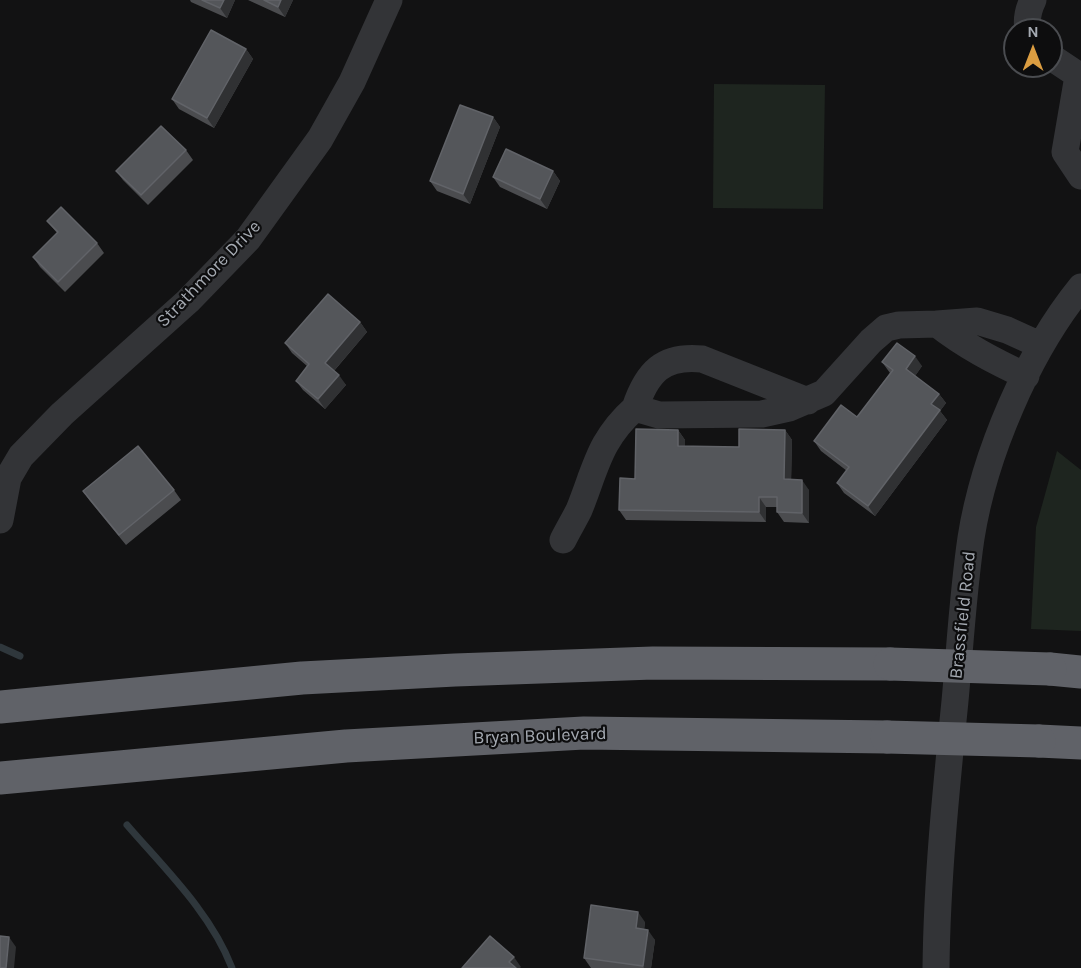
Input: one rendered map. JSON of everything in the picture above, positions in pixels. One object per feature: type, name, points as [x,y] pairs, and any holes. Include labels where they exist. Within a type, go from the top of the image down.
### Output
[{"type":"highway","points":[[0,707],[302,678],[653,663],[890,664],[1065,670]]},
{"type":"highway","name":"Bryan Boulevard","points":[[0,778],[346,746],[584,733],[887,737],[1081,743]]},
{"type":"street","name":"Strathmore Drive","points":[[0,520],[8,478],[21,456],[62,414],[188,301],[248,239],[262,221],[320,139],[352,82],[389,0]]},
{"type":"street","points":[[1027,18],[1028,9],[1033,0]]},
{"type":"street","points":[[1063,65],[1079,76],[1065,152],[1081,176]]},
{"type":"street","name":"Brassfield Road","points":[[936,968],[942,822],[971,537],[983,486],[1004,423],[1040,345],[1081,287]]},
{"type":"street","points":[[635,408],[659,415],[762,414],[808,401],[824,393],[885,328],[899,325],[977,321],[1007,330],[1040,345]]},
{"type":"street","points":[[937,324],[956,340],[981,355],[1026,376]]},
{"type":"street","points":[[563,540],[578,512],[597,457],[606,440],[620,421],[635,408],[642,387],[655,370],[669,361],[686,357],[702,359],[808,401]]},
{"type":"shaded area","points":[[714,84],[825,85],[823,209],[713,208]]},
{"type":"shaded area","points":[[1057,451],[1081,470],[1081,631],[1031,629],[1036,527]]},
{"type":"building","points":[[202,0],[224,0],[220,8]]},
{"type":"building","points":[[264,0],[281,0],[278,7]]},
{"type":"building","points":[[211,30],[246,49],[207,118],[172,99]]},
{"type":"building","points":[[460,105],[493,117],[463,194],[430,181]]},
{"type":"building","points":[[161,126],[186,150],[141,195],[116,171]]},
{"type":"building","points":[[506,149],[553,171],[540,199],[493,177]]},
{"type":"building","points":[[61,207],[97,243],[58,282],[33,257],[58,232],[47,221]]},
{"type":"building","points":[[328,294],[360,322],[325,363],[339,375],[318,399],[296,381],[309,364],[285,343]]},
{"type":"building","points":[[897,343],[915,356],[906,369],[939,394],[931,404],[940,410],[868,506],[837,483],[849,467],[814,441],[841,405],[857,417],[893,370],[882,362]]},
{"type":"building","points":[[636,429],[678,430],[678,446],[739,447],[739,429],[785,430],[784,479],[802,480],[802,513],[777,512],[777,497],[759,497],[759,512],[619,510],[620,478],[635,479]]},
{"type":"building","points":[[138,446],[174,490],[119,535],[83,491]]},
{"type":"building","points":[[591,905],[638,912],[636,928],[648,930],[643,966],[584,958]]},
{"type":"building","points":[[0,936],[9,937],[6,968],[0,968]]},
{"type":"building","points":[[490,936],[514,957],[509,962],[516,968],[462,968]]},
{"type":"waterway","points":[[0,647],[20,656]]},
{"type":"waterway","points":[[127,825],[200,910],[232,968]]}]
